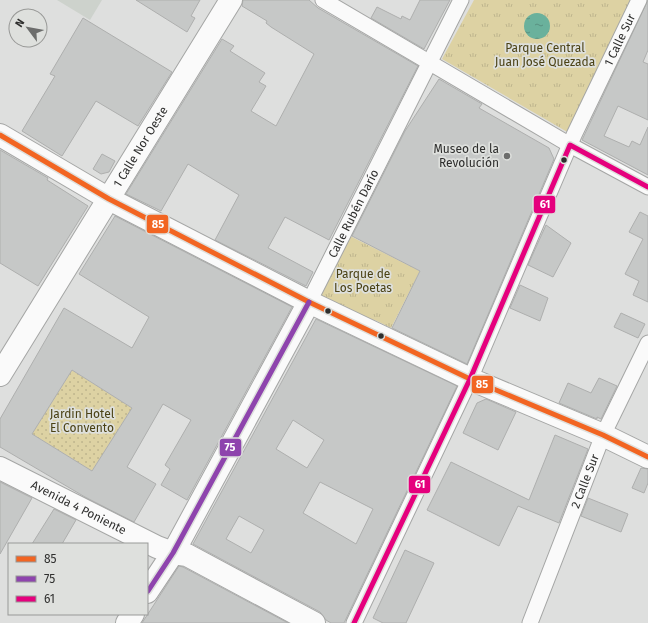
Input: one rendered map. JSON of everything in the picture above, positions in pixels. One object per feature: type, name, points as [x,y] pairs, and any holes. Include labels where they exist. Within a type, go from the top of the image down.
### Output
[{"type":"street","name":"1 Calle Nor Oeste","points":[[0,375],[231,0]]},
{"type":"street","points":[[323,0],[570,145],[648,186]]},
{"type":"street","name":"Calle Rubén Darío","points":[[148,590],[165,550],[309,302],[429,61],[462,0]]},
{"type":"street","name":"1 Calle Sur","points":[[354,623],[470,379],[574,135],[638,0]]},
{"type":"street","points":[[0,135],[108,199],[309,302],[470,379],[603,435],[648,457]]},
{"type":"street","name":"2 Calle Sur","points":[[530,623],[603,435],[648,342]]},
{"type":"street","name":"Avenida 4 Poniente","points":[[0,468],[165,550],[187,555],[314,623]]},
{"type":"shaded area","points":[[57,0],[102,0],[90,20]]},
{"type":"green space","name":"Parque Central Juan José Quezada","points":[[474,0],[632,0],[569,133],[442,59]]},
{"type":"green space","name":"Parque de Los Poetas","points":[[348,235],[420,271],[391,328],[377,321],[317,302]]},
{"type":"green space","name":"Jardin Hotel El Convento","points":[[72,370],[132,408],[92,471],[32,434]]},
{"type":"water","points":[[537,13],[546,17],[550,26],[546,35],[537,39],[528,35],[524,26],[528,17]]},
{"type":"building","points":[[136,0],[200,0],[191,16],[195,18],[187,32]]},
{"type":"building","points":[[243,0],[309,0],[318,8],[418,66],[329,240],[285,217],[268,248],[313,272],[306,286],[215,240],[239,195],[188,164],[161,211],[126,194],[222,39],[234,46],[230,51],[265,73],[259,82],[266,86],[251,111],[276,126],[314,54],[271,27],[266,23],[267,21],[242,6]]},
{"type":"building","points":[[420,0],[450,0],[424,49],[371,18],[377,7],[401,19],[402,16],[410,20]]},
{"type":"building","points":[[648,0],[648,50],[643,62],[648,64],[648,120],[618,106],[604,136],[629,147],[632,141],[640,145],[648,127],[648,175],[582,140]]},
{"type":"building","points":[[83,18],[172,72],[138,126],[96,101],[62,156],[22,131],[55,76],[50,74]]},
{"type":"building","points":[[439,79],[482,104],[479,108],[549,148],[554,159],[467,364],[392,328],[420,271],[352,236],[405,131]]},
{"type":"building","points":[[0,150],[48,178],[47,180],[88,206],[38,286],[0,263]]},
{"type":"building","points":[[102,154],[115,161],[109,172],[101,174],[93,169]]},
{"type":"building","points":[[640,212],[648,216],[648,302],[633,295],[639,281],[625,274],[643,239],[629,232]]},
{"type":"building","points":[[115,216],[292,307],[187,500],[161,485],[170,469],[165,465],[191,420],[163,404],[127,467],[156,484],[134,522],[85,497],[0,447],[0,419],[64,308],[132,348],[149,317],[79,274]],"holes":[[[72,370],[132,408],[92,471],[32,434]]]},
{"type":"building","points":[[546,225],[571,243],[553,277],[528,265]]},
{"type":"building","points":[[520,285],[548,298],[540,321],[510,308]]},
{"type":"building","points":[[621,313],[645,324],[638,338],[614,327]]},
{"type":"building","points":[[316,319],[457,386],[344,623],[331,623],[326,620],[320,612],[193,544]],"holes":[[[293,420],[324,440],[307,468],[276,449]],[[320,482],[373,509],[356,544],[303,513]],[[239,516],[264,530],[251,553],[226,539]]]},
{"type":"building","points":[[599,378],[617,386],[601,419],[597,417],[597,419],[559,403],[568,383],[591,393]]},
{"type":"building","points":[[486,399],[516,412],[498,450],[463,433],[477,403]]},
{"type":"building","points":[[555,435],[588,449],[559,523],[518,506],[499,546],[427,510],[451,462],[529,500]]},
{"type":"building","points":[[641,468],[648,469],[648,483],[644,493],[632,488]]},
{"type":"building","points":[[0,482],[32,498],[0,554]]},
{"type":"building","points":[[588,498],[628,514],[621,532],[581,516]]},
{"type":"building","points":[[54,509],[76,520],[63,543],[33,543]]},
{"type":"building","points":[[405,550],[434,563],[406,623],[383,623],[373,618]]},
{"type":"building","points":[[179,566],[288,623],[142,623]]},
{"type":"transit line","name":"85","points":[[0,135],[109,199],[309,302],[470,379],[603,435],[648,457]]},
{"type":"transit line","name":"61","points":[[354,623],[470,379],[570,145],[648,187]]},
{"type":"transit line","name":"75","points":[[148,591],[173,553],[309,302]]},
{"type":"place","name":"Museo de la Revolución","points":[[507,156]]}]
